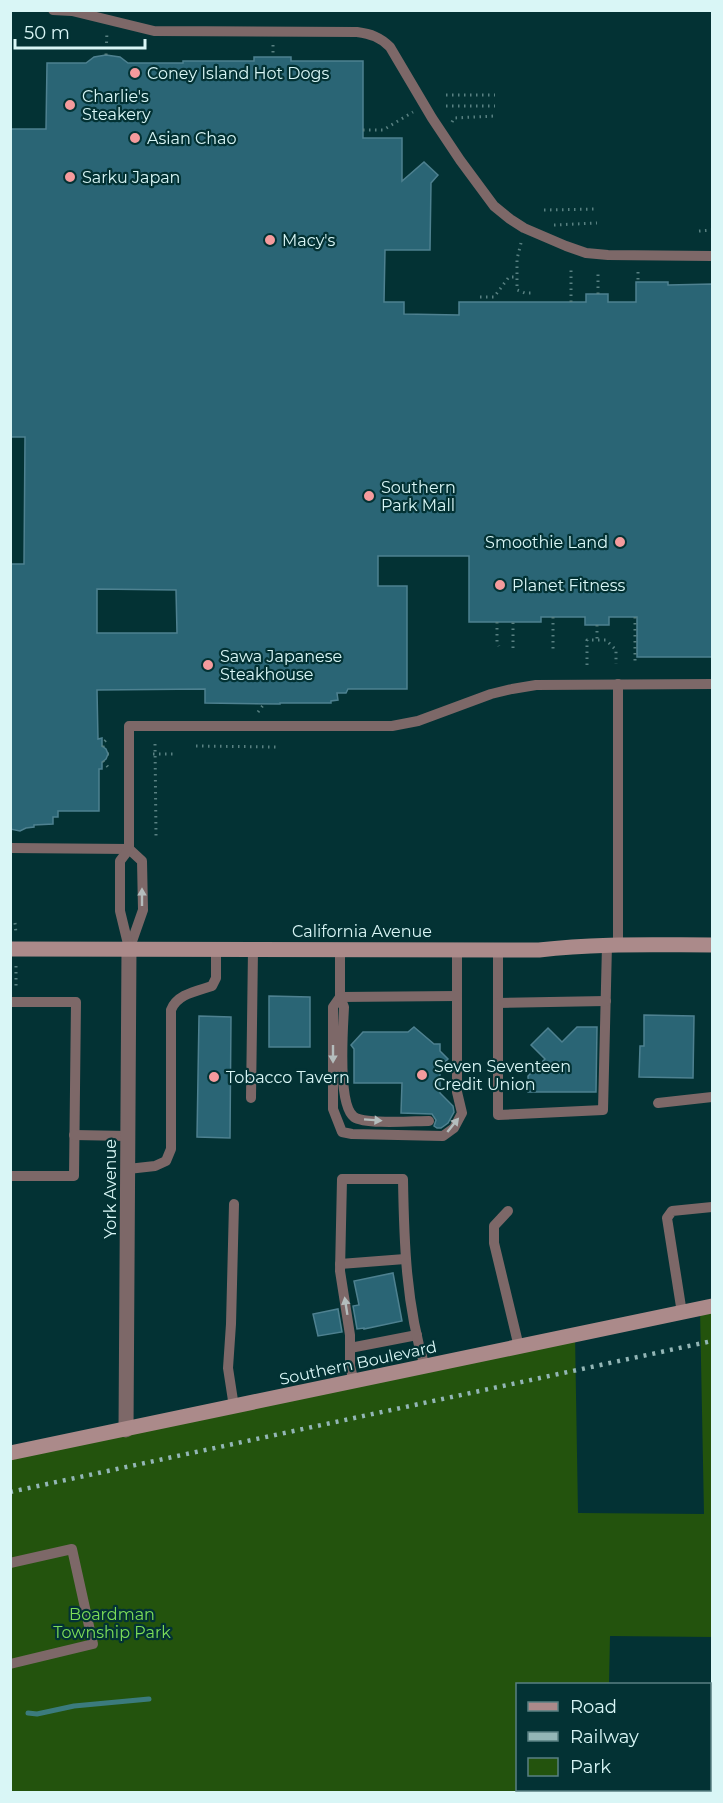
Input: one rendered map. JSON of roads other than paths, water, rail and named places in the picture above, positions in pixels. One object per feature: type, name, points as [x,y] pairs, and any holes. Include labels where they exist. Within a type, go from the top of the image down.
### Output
[{"type":"street","name":"California Avenue","points":[[14,949],[539,950],[613,945],[712,945]]},
{"type":"street","name":"York Avenue","points":[[126,1430],[129,948]]},
{"type":"street","name":"Southern Boulevard","points":[[10,1454],[712,1306]]},
{"type":"lane","points":[[52,10],[72,11],[154,31],[370,33],[390,46],[432,118],[460,160],[494,206],[510,219],[524,228],[586,253],[712,256]]},
{"type":"lane","points":[[498,950],[498,1115],[603,1110],[606,1001],[613,945],[618,684]]},
{"type":"lane","points":[[129,948],[120,911],[120,861],[129,849],[129,726],[392,726],[418,721],[482,697],[536,685],[712,684]]},
{"type":"lane","points":[[10,848],[129,849],[142,861],[142,910],[129,948]]},
{"type":"lane","points":[[128,1169],[160,1164],[166,1161],[171,1149],[171,1010],[173,1004],[186,994],[212,986],[216,978],[216,948]]},
{"type":"lane","points":[[250,1098],[253,949]]},
{"type":"lane","points":[[340,949],[340,997],[344,1007],[343,1078],[346,1103],[354,1117],[368,1121],[429,1121]]},
{"type":"lane","points":[[340,997],[333,1007],[333,1109],[342,1132],[443,1136],[454,1128],[462,1113],[458,1092],[458,949]]},
{"type":"lane","points":[[340,997],[458,996]]},
{"type":"lane","points":[[498,1003],[606,1001]]},
{"type":"lane","points":[[10,1176],[74,1176],[76,1002],[13,1002]]},
{"type":"lane","points":[[448,1101],[458,1092]]},
{"type":"lane","points":[[658,1103],[712,1097]]},
{"type":"lane","points":[[74,1135],[128,1136]]},
{"type":"lane","points":[[354,1382],[350,1366],[350,1335],[340,1264],[342,1179],[403,1179],[405,1259],[417,1335],[425,1367]]},
{"type":"lane","points":[[234,1204],[228,1368],[234,1407]]},
{"type":"lane","points":[[682,1313],[667,1218],[672,1210],[712,1207]]},
{"type":"lane","points":[[508,1211],[494,1226],[494,1243],[519,1347]]},
{"type":"lane","points":[[340,1264],[405,1259]]},
{"type":"lane","points":[[350,1348],[417,1335]]},
{"type":"lane","points":[[10,1563],[72,1549],[93,1644],[10,1664]]},
{"type":"waterway","points":[[28,1713],[37,1714],[74,1706],[149,1699]]},
{"type":"railway","points":[[10,1492],[712,1341]]},
{"type":"place","name":"Coney Island Hot Dogs","points":[[135,73]]},
{"type":"place","name":"Charlie's Steakery","points":[[70,105]]},
{"type":"place","name":"Asian Chao","points":[[135,138]]},
{"type":"place","name":"Sarku Japan","points":[[70,177]]},
{"type":"place","name":"Macy's","points":[[270,240]]},
{"type":"place","name":"Southern Park Mall","points":[[369,496]]},
{"type":"place","name":"Smoothie Land","points":[[620,542]]},
{"type":"place","name":"Planet Fitness","points":[[500,585]]},
{"type":"place","name":"Sawa Japanese Steakhouse","points":[[208,665]]},
{"type":"place","name":"Seven Seventeen Credit Union","points":[[422,1075]]},
{"type":"place","name":"Tobacco Tavern","points":[[214,1077]]},
{"type":"park label","name":"Boardman Township Park","points":[[112,1623]]}]
